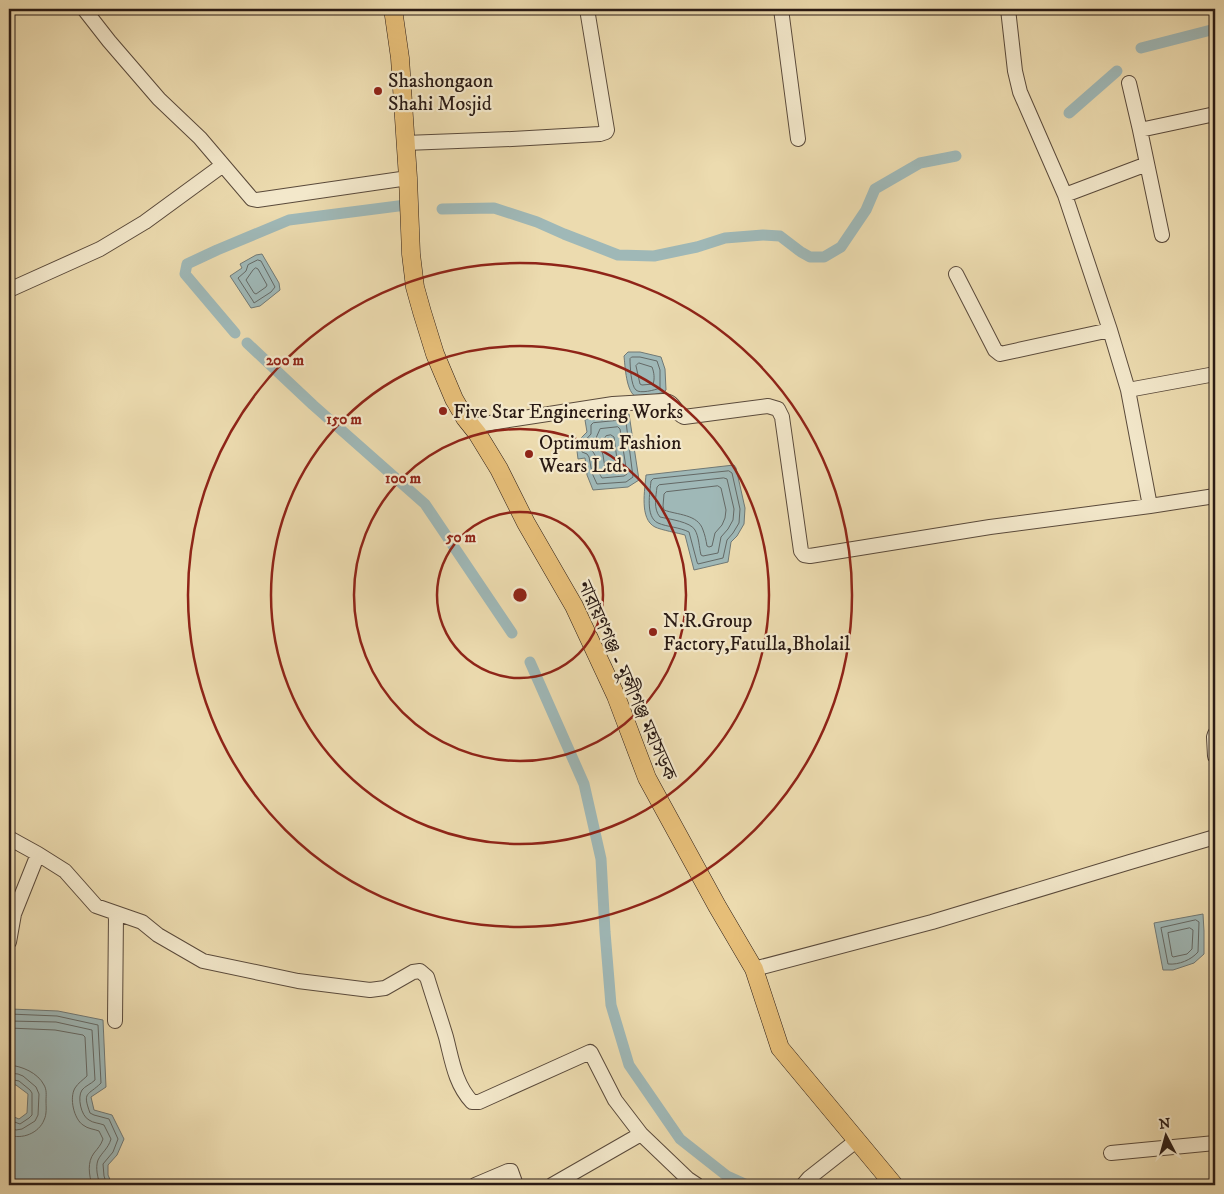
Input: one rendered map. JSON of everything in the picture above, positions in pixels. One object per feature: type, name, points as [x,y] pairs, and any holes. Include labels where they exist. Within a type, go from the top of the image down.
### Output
[{"type":"main road","name":"নারায়ণগঞ্জ - মুন্সীগঞ্জ মহাসড়ক","points":[[393,9],[400,58],[411,254],[415,287],[435,354],[454,399],[499,468],[526,523],[574,606],[616,696],[647,778],[754,969],[780,1048],[894,1185]]},
{"type":"street","points":[[84,9],[159,99],[200,138],[252,199],[258,200],[408,178]]},
{"type":"street","points":[[405,143],[512,139],[606,132],[587,9]]},
{"type":"street","points":[[781,9],[798,139]]},
{"type":"street","points":[[1008,9],[1015,71],[1020,92],[1066,195],[1110,330],[1128,390],[1150,506]]},
{"type":"street","points":[[1129,83],[1162,235]]},
{"type":"street","points":[[1140,130],[1215,114]]},
{"type":"street","points":[[1066,195],[1147,164]]},
{"type":"street","points":[[9,290],[100,249],[145,222],[223,165]]},
{"type":"street","points":[[956,274],[995,350],[1000,354],[1110,330]]},
{"type":"street","points":[[1128,390],[1215,374]]},
{"type":"street","points":[[471,426],[613,404],[663,401],[672,403],[679,415],[684,417],[768,406],[778,409],[782,417],[801,551],[804,555],[810,556],[990,527],[1215,496]]},
{"type":"street","points":[[1215,734],[1215,756]]},
{"type":"street","points":[[754,969],[932,922],[1215,837]]},
{"type":"street","points":[[9,838],[65,870],[96,906],[142,922],[158,936],[203,961],[298,981],[370,990],[385,988],[413,972],[420,971],[427,977],[456,1077],[472,1102],[479,1102],[590,1052],[615,1100],[642,1134],[688,1179],[698,1185]]},
{"type":"street","points":[[9,942],[14,914],[38,854]]},
{"type":"street","points":[[115,1021],[116,914]]},
{"type":"street","points":[[552,1185],[642,1134]]},
{"type":"street","points":[[803,1185],[856,1141]]},
{"type":"street","points":[[1111,1153],[1215,1143]]},
{"type":"street","points":[[475,1185],[511,1171],[516,1185]]},
{"type":"water","points":[[262,254],[279,283],[280,290],[260,306],[251,308],[230,276],[242,268],[240,264],[256,255]]},
{"type":"water","points":[[628,352],[640,352],[661,357],[665,369],[666,390],[664,392],[643,397],[633,395],[628,385],[624,356]]},
{"type":"water","points":[[629,414],[639,480],[628,487],[593,490],[587,475],[585,458],[578,459],[576,443],[587,432],[585,420]]},
{"type":"water","points":[[734,465],[745,508],[744,524],[731,542],[728,562],[694,570],[685,535],[655,527],[650,523],[644,503],[646,475]]},
{"type":"water","points":[[1203,914],[1204,954],[1194,963],[1173,970],[1163,970],[1154,923]]},
{"type":"water","points":[[11,1009],[58,1011],[103,1020],[106,1087],[91,1097],[94,1110],[112,1115],[124,1139],[117,1155],[108,1165],[108,1175],[112,1184],[117,1185],[9,1185],[9,1115],[19,1119],[27,1113],[28,1094],[16,1085],[9,1084],[9,1021]]},
{"type":"waterway","points":[[1141,48],[1215,29]]},
{"type":"waterway","points":[[1069,113],[1117,71]]},
{"type":"waterway","points":[[442,209],[494,208],[537,222],[618,255],[654,256],[697,247],[725,238],[763,235],[780,236],[810,257],[824,257],[841,247],[866,210],[875,189],[920,163],[956,156]]},
{"type":"waterway","points":[[235,333],[185,274],[187,264],[289,220],[406,205]]},
{"type":"waterway","points":[[247,343],[313,405],[425,504],[512,633]]},
{"type":"waterway","points":[[530,662],[584,784],[601,859],[611,1005],[629,1065],[680,1139],[727,1176],[747,1185]]},
{"type":"place","name":"Shashongaon Shahi Mosjid","points":[[378,91]]},
{"type":"place","name":"Five Star Engineering Works","points":[[443,411]]},
{"type":"place","name":"Optimum Fashion Wears Ltd.","points":[[529,454]]},
{"type":"place","name":"N.R.Group Factory,Fatulla,Bholail","points":[[653,632]]}]
